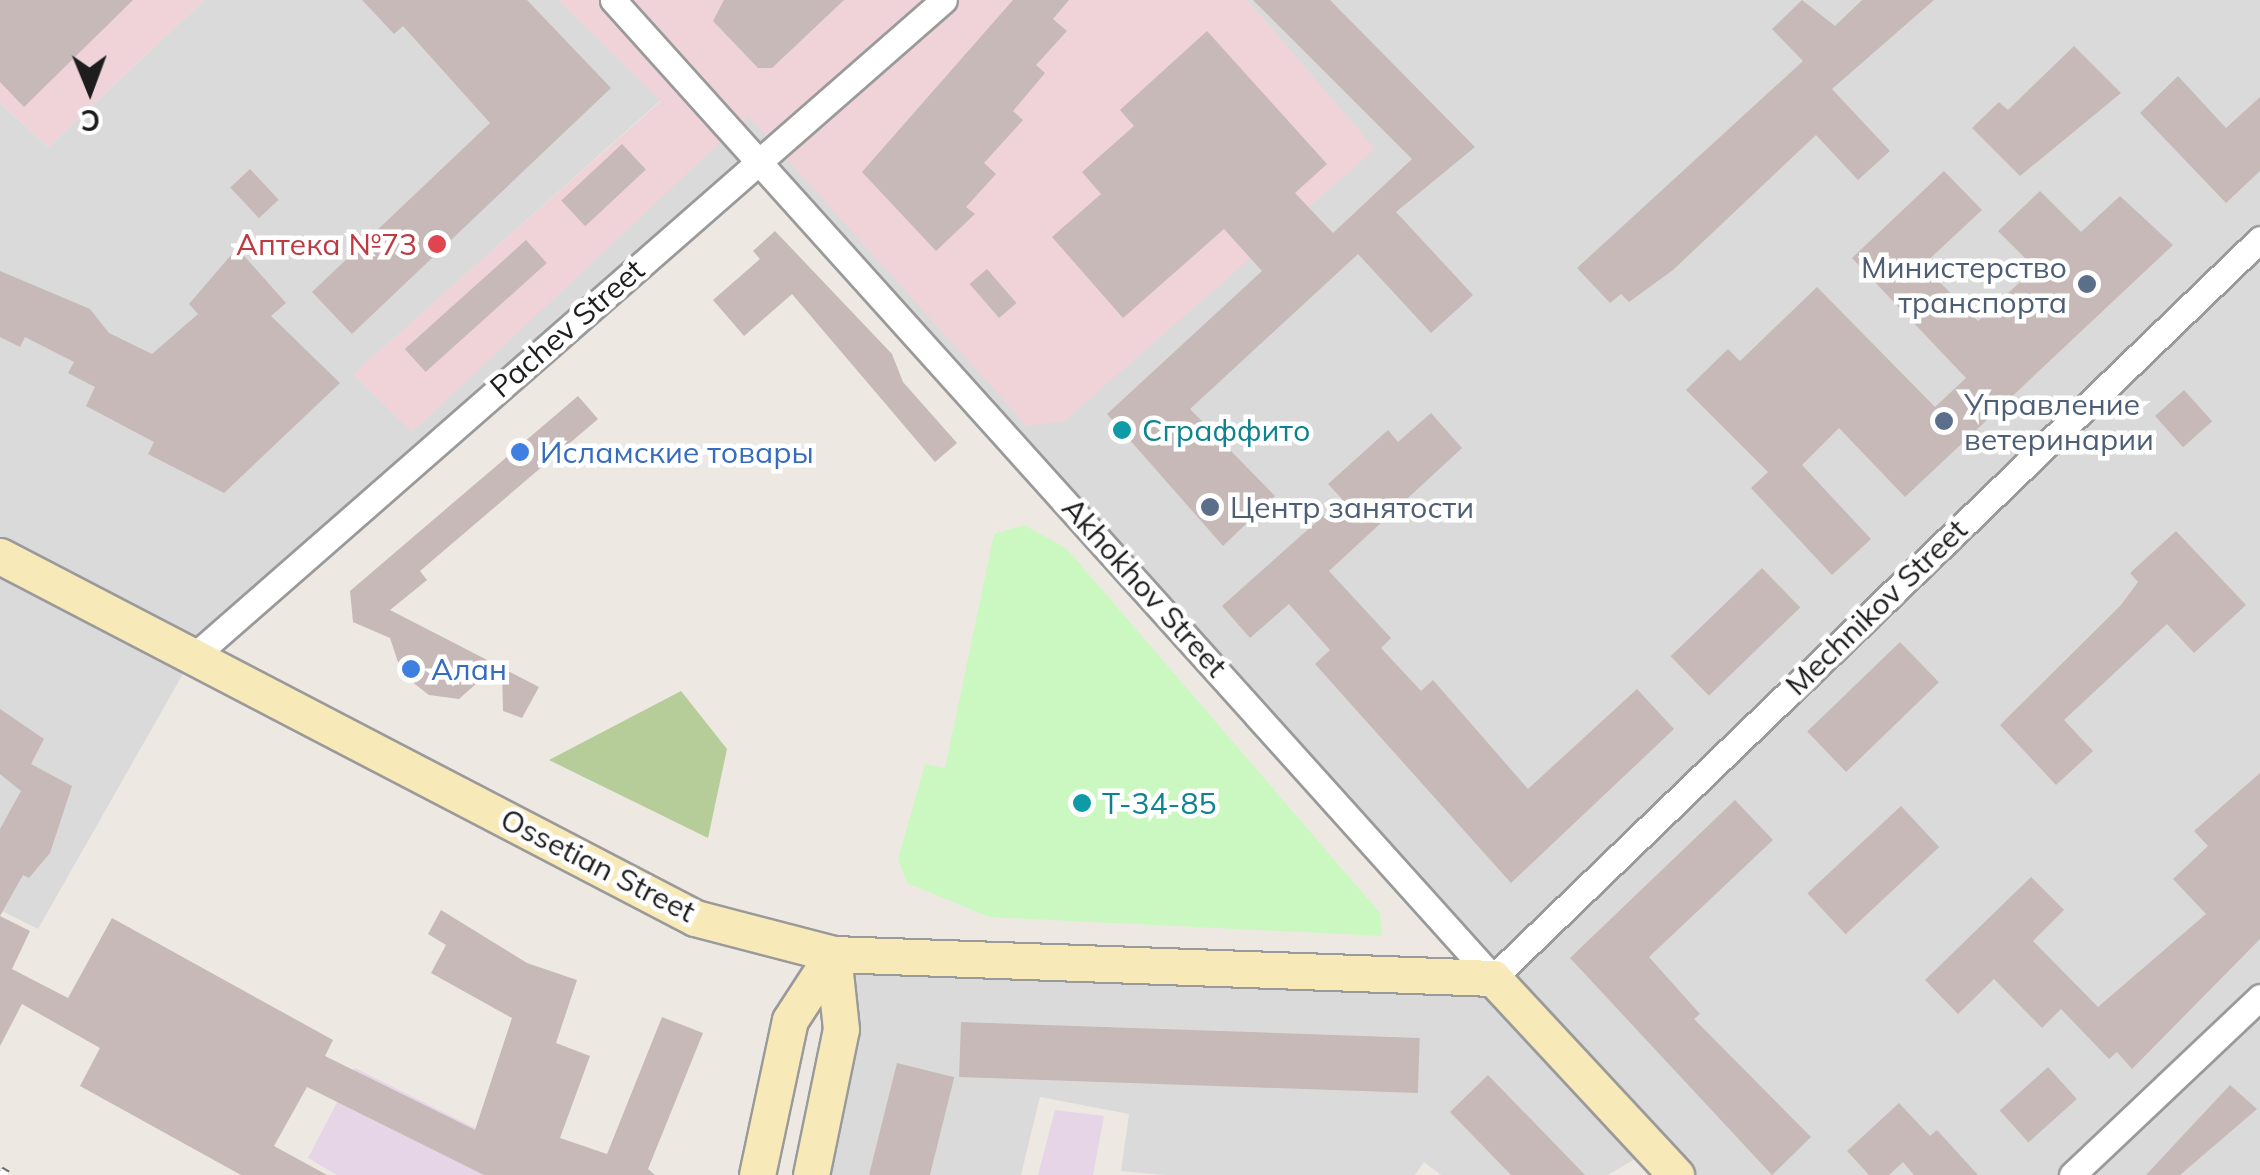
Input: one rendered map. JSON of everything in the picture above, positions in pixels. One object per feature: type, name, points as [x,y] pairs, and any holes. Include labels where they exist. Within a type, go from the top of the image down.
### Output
[{"type":"main road","name":"Ossetian Street","points":[[0,556],[192,658],[296,704],[695,918],[832,954],[1493,978]]},
{"type":"main road","points":[[756,1175],[790,1020],[832,954]]},
{"type":"main road","points":[[811,1175],[841,1029],[832,954]]},
{"type":"main road","name":"Akhokhov Street","points":[[1493,978],[1676,1175]]},
{"type":"street","name":"Akhokhov Street","points":[[613,0],[764,162],[1493,978]]},
{"type":"street","name":"Pachev Street","points":[[192,658],[764,162],[944,0]]},
{"type":"street","name":"Mechnikov Street","points":[[1493,978],[2260,238]]},
{"type":"street","points":[[2072,1175],[2260,996]]},
{"type":"shaded area","points":[[0,0],[204,0],[48,147],[0,103]]},
{"type":"shaded area","points":[[204,0],[559,0],[661,100],[354,374],[412,431],[748,115],[1028,426],[1374,149],[1247,0],[2260,0],[2260,1175],[1676,1175],[1652,1149],[1608,1175],[1441,1175],[1424,1162],[1415,1175],[1164,1175],[1121,1171],[1129,1114],[1040,1097],[1021,1175],[811,1175],[833,954],[1491,978],[765,162],[192,658],[38,929],[0,910],[0,103],[48,147]]},
{"type":"shaded area","points":[[559,0],[1247,0],[1375,149],[1064,421],[1027,426],[748,116],[412,432],[353,374],[661,101]]},
{"type":"shaded area","points":[[355,1068],[571,1175],[337,1175],[308,1158]]},
{"type":"shaded area","points":[[1055,1110],[1104,1116],[1093,1175],[1038,1175]]},
{"type":"green space","points":[[1024,525],[1067,549],[1380,913],[1382,936],[989,917],[907,883],[898,859],[925,764],[945,768],[994,534]]},
{"type":"green space","points":[[681,691],[727,749],[708,838],[549,760]]},
{"type":"building","points":[[0,0],[133,0],[24,107],[0,82]]},
{"type":"building","points":[[362,0],[527,0],[611,88],[352,334],[312,292],[490,123],[403,26],[394,34]]},
{"type":"building","points":[[724,0],[844,0],[772,68],[758,68],[713,21]]},
{"type":"building","points":[[1013,0],[1069,0],[1053,19],[1067,31],[1036,65],[1045,73],[1013,111],[1023,120],[984,163],[996,174],[966,207],[975,214],[936,251],[862,172]]},
{"type":"building","points":[[1253,0],[1330,0],[1475,147],[1396,212],[1473,295],[1431,333],[1358,254],[1190,409],[1275,496],[1223,546],[1107,414],[1262,271],[1224,229],[1123,318],[1052,237],[1101,194],[1082,172],[1134,126],[1120,110],[1207,31],[1327,164],[1295,193],[1333,233],[1412,159]]},
{"type":"building","points":[[1802,0],[1835,26],[1862,0],[1934,0],[1832,89],[1890,151],[1858,180],[1816,135],[1673,270],[1629,302],[1621,294],[1610,303],[1577,268],[1803,61],[1772,29]]},
{"type":"building","points":[[2074,46],[2121,93],[2020,176],[1972,128],[1999,102],[2008,110]]},
{"type":"building","points":[[2178,76],[2226,128],[2260,97],[2260,171],[2226,203],[2140,113]]},
{"type":"building","points":[[622,144],[646,170],[585,226],[561,201]]},
{"type":"building","points":[[250,169],[279,200],[259,218],[230,187]]},
{"type":"building","points":[[1944,171],[1982,210],[1923,265],[1978,321],[2035,268],[1998,231],[2040,191],[2081,232],[2120,196],[2173,245],[1905,497],[1839,428],[1802,465],[1871,539],[1832,575],[1751,488],[1768,472],[1686,390],[1728,349],[1740,361],[1817,287],[1935,407],[1966,378],[1852,258]]},
{"type":"building","points":[[775,231],[892,354],[903,382],[957,443],[935,462],[792,294],[744,336],[713,300],[760,259],[753,251]]},
{"type":"building","points":[[526,240],[547,263],[426,372],[405,349]]},
{"type":"building","points":[[237,248],[286,303],[271,316],[340,383],[224,493],[148,454],[154,442],[86,406],[95,387],[68,373],[74,362],[25,337],[20,347],[0,337],[0,271],[90,309],[109,333],[152,354],[198,314],[189,304]]},
{"type":"building","points":[[987,269],[1017,303],[999,318],[970,284]]},
{"type":"building","points":[[2184,390],[2212,421],[2183,447],[2155,416]]},
{"type":"building","points":[[578,396],[598,419],[420,571],[427,580],[390,610],[497,665],[459,699],[429,695],[402,674],[390,638],[353,622],[350,591]]},
{"type":"building","points":[[1431,413],[1462,448],[1329,571],[1391,638],[1381,648],[1421,691],[1433,680],[1528,789],[1637,689],[1674,729],[1511,883],[1315,664],[1330,650],[1289,604],[1250,638],[1222,606],[1342,499],[1328,484],[1388,430],[1398,442]]},
{"type":"building","points":[[2176,531],[2246,605],[2194,653],[2167,624],[2064,720],[2093,751],[2056,785],[2000,725],[2121,605],[2138,582],[2130,573]]},
{"type":"building","points":[[1762,568],[1800,608],[1709,696],[1671,656]]},
{"type":"building","points":[[1900,642],[1939,682],[1846,772],[1807,732]]},
{"type":"building","points":[[502,668],[539,687],[522,718],[503,711]]},
{"type":"building","points":[[0,709],[44,739],[31,764],[72,786],[50,853],[29,878],[23,875],[0,916],[0,829],[21,791],[0,774]]},
{"type":"building","points":[[2260,773],[2260,939],[2132,1069],[2117,1052],[2109,1059],[2061,1009],[2042,1028],[1994,979],[1958,1014],[1925,980],[2031,877],[2064,910],[2033,941],[2098,1007],[2206,914],[2173,879],[2208,846],[2194,831]]},
{"type":"building","points":[[1735,800],[1773,840],[1649,957],[1700,1014],[1694,1019],[1811,1137],[1772,1175],[1570,958]]},
{"type":"building","points":[[1901,806],[1939,847],[1846,934],[1807,893]]},
{"type":"building","points":[[441,910],[527,963],[577,980],[556,1043],[590,1056],[560,1138],[607,1154],[662,1017],[703,1033],[648,1169],[655,1175],[484,1175],[307,1087],[274,1146],[327,1175],[241,1175],[80,1086],[100,1048],[22,1004],[0,1046],[0,916],[30,931],[12,969],[68,998],[112,918],[333,1040],[325,1056],[475,1130],[512,1018],[431,973],[446,945],[428,934]]},
{"type":"building","points":[[961,1022],[1420,1038],[1418,1093],[959,1077]]},
{"type":"building","points":[[897,1063],[954,1077],[930,1175],[869,1175]]},
{"type":"building","points":[[2048,1067],[2077,1099],[2028,1142],[2000,1110]]},
{"type":"building","points":[[1488,1075],[1585,1175],[1511,1175],[1450,1112]]},
{"type":"building","points":[[2230,1085],[2257,1109],[2180,1175],[2146,1175]]},
{"type":"building","points":[[1899,1103],[1930,1136],[1937,1130],[1978,1175],[1914,1175],[1903,1162],[1889,1175],[1869,1175],[1847,1151]]},
{"type":"railway","points":[[0,1171],[7,1175]]},
{"type":"place","name":"Аптека №73","points":[[437,244]]},
{"type":"place","name":"Министерство транспорта","points":[[2087,284]]},
{"type":"place","name":"Управление ветеринарии","points":[[1944,421]]},
{"type":"place","name":"Сграффито","points":[[1122,430]]},
{"type":"place","name":"Исламские товары","points":[[520,452]]},
{"type":"place","name":"Центр занятости","points":[[1210,507]]},
{"type":"place","name":"Алан","points":[[411,669]]},
{"type":"place","name":"Т-34-85","points":[[1082,803]]}]
